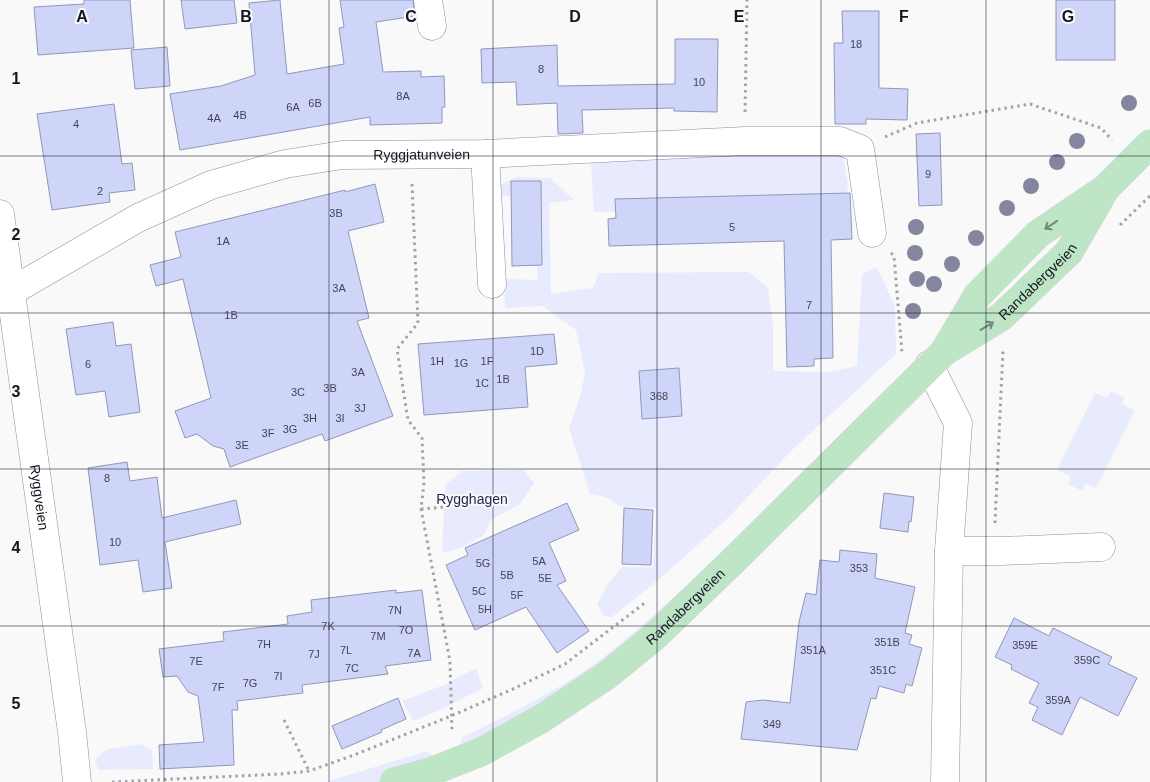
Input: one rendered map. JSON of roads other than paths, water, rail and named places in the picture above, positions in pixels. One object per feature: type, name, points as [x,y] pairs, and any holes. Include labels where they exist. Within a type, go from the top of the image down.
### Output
[{"type":"main road","name":"Randabergveien","points":[[394,782],[430,772],[481,752],[541,719],[606,676],[654,637],[937,358],[1001,317],[1069,252],[1106,188],[1150,144]]},
{"type":"street","name":"Ryggjatunveien","points":[[12,291],[138,218],[211,185],[285,164],[332,156],[411,153],[485,154],[744,141],[840,142],[860,149],[872,233]]},
{"type":"street","points":[[485,154],[492,284]]},
{"type":"street","name":"Ryggveien","points":[[0,214],[71,723],[77,782]]},
{"type":"street","points":[[937,358],[958,423],[949,551],[946,782]]},
{"type":"street","points":[[949,551],[1101,547]]},
{"type":"park label","name":"Rygghagen","points":[[472,499]]}]
